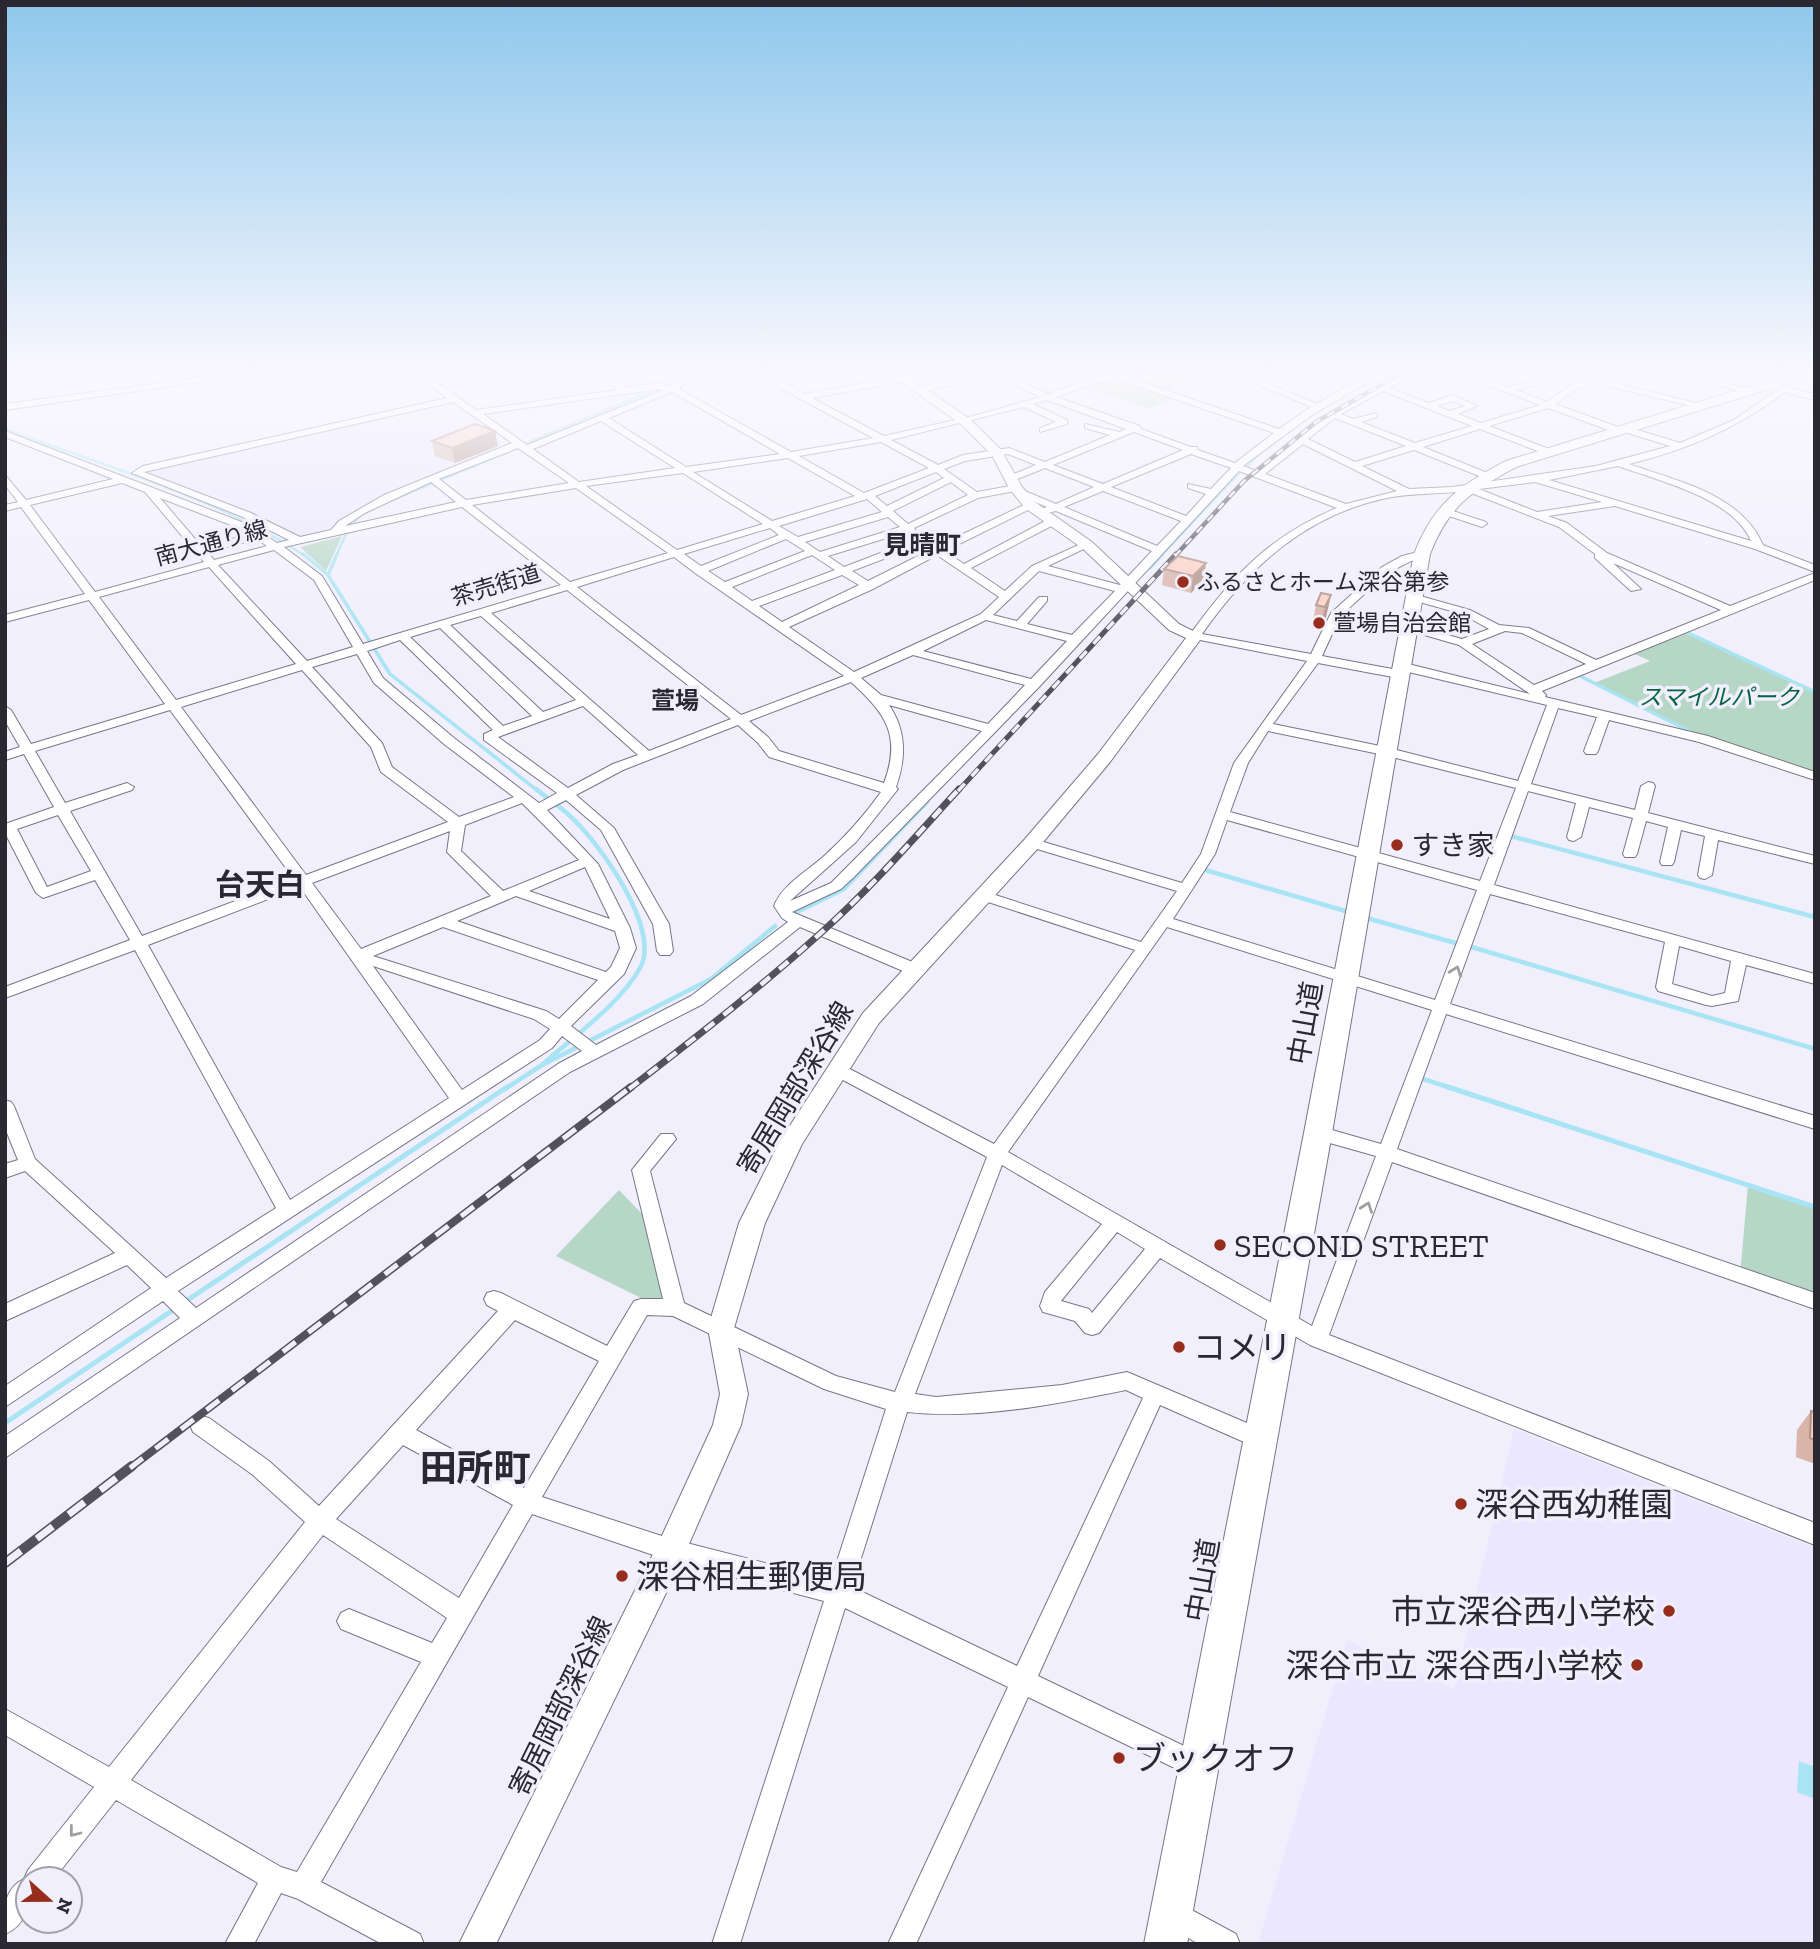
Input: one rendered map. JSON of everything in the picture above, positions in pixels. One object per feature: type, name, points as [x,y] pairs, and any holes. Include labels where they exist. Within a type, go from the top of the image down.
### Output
[{"type":"highway","name":"中山道","points":[[1165,1944],[1318,1133],[1399,670],[1422,554],[1433,526],[1444,511],[1477,482],[1524,461]]},
{"type":"main road","points":[[1001,461],[1015,486],[1041,513],[1087,545],[1124,587],[1174,627],[1195,636]]},
{"type":"main road","name":"寄居岡部深谷線","points":[[477,1944],[671,1550],[727,1425],[734,1394],[721,1328],[752,1223],[792,1141],[871,1018],[1032,843],[1104,758],[1195,636]]},
{"type":"street","points":[[81,461],[123,480],[155,486],[247,514],[299,541]]},
{"type":"street","points":[[5,1448],[192,1317],[564,1068],[579,1040],[576,1010],[618,970],[628,948],[622,928],[588,861],[540,807],[449,741],[378,680],[318,578],[259,535],[155,486],[137,473],[143,469],[179,461]]},
{"type":"street","points":[[333,534],[337,525],[368,505],[483,461]]},
{"type":"street","points":[[541,461],[853,677],[887,712],[898,750],[891,789],[873,816],[785,896],[783,910]]},
{"type":"street","points":[[671,461],[869,587]]},
{"type":"street","name":"南大通り線","points":[[5,619],[299,541],[464,504],[743,461]]},
{"type":"street","points":[[798,461],[865,496],[936,550],[1003,595]]},
{"type":"street","points":[[923,461],[975,495]]},
{"type":"street","name":"茶売街道","points":[[5,756],[865,496],[935,467],[962,461]]},
{"type":"street","points":[[1036,461],[1187,520]]},
{"type":"street","points":[[723,587],[814,554],[907,528],[975,495],[1015,486],[1052,461]]},
{"type":"street","points":[[780,626],[869,587],[936,550],[1041,513],[1166,461]]},
{"type":"street","points":[[1225,461],[1347,508]]},
{"type":"street","points":[[783,910],[836,886],[1035,684],[1244,461]]},
{"type":"street","points":[[1260,474],[1275,461]]},
{"type":"street","points":[[1345,461],[1408,492]]},
{"type":"street","points":[[1355,466],[1371,461]]},
{"type":"street","points":[[1439,461],[1535,514],[1563,525],[1598,551],[1732,611]]},
{"type":"street","points":[[1624,461],[1532,477],[1408,492],[1368,500],[1347,508],[1306,526],[1276,545],[1227,590],[1195,636],[1399,670],[1554,703],[1703,739],[1815,776]]},
{"type":"street","points":[[1617,463],[1672,482],[1719,503],[1750,525],[1759,547]]},
{"type":"street","points":[[1532,477],[1759,547],[1815,569]]},
{"type":"street","points":[[5,478],[304,882],[460,1100]]},
{"type":"street","points":[[433,479],[738,719],[763,740],[774,754],[891,789]]},
{"type":"street","points":[[699,571],[748,551],[888,512],[950,479]]},
{"type":"street","points":[[5,508],[123,480]]},
{"type":"street","points":[[155,486],[199,551],[377,746],[386,769],[458,823]]},
{"type":"street","points":[[1015,486],[1159,550]]},
{"type":"street","points":[[1191,486],[1213,493]]},
{"type":"street","points":[[1535,514],[1616,503]]},
{"type":"street","points":[[1444,511],[1482,524]]},
{"type":"street","points":[[964,568],[1041,513]]},
{"type":"street","points":[[230,521],[247,514]]},
{"type":"street","points":[[199,551],[259,535]]},
{"type":"street","points":[[722,539],[748,551]]},
{"type":"street","points":[[750,606],[924,540]]},
{"type":"street","points":[[540,807],[647,756],[853,677],[985,616],[1003,595],[1038,567],[1087,545]]},
{"type":"street","points":[[1598,551],[1607,566],[1635,589]]},
{"type":"street","points":[[726,1944],[786,1746],[841,1594],[894,1415],[997,1154],[1164,921],[1208,854],[1241,763],[1315,657],[1335,615],[1386,569],[1406,558],[1422,554]]},
{"type":"street","points":[[1038,567],[1124,587]]},
{"type":"street","points":[[1533,690],[1815,576]]},
{"type":"street","points":[[1413,597],[1466,612],[1498,629]]},
{"type":"street","points":[[1020,625],[1043,599]]},
{"type":"street","points":[[482,611],[647,756]]},
{"type":"street","points":[[1335,615],[1408,627],[1463,643],[1554,703]]},
{"type":"street","points":[[985,616],[1076,640]]},
{"type":"street","points":[[442,624],[540,716]]},
{"type":"street","points":[[1463,643],[1498,629],[1525,629],[1596,665]]},
{"type":"street","points":[[402,636],[501,731]]},
{"type":"street","points":[[911,651],[1035,684]]},
{"type":"street","points":[[876,698],[991,729]]},
{"type":"street","points":[[583,702],[489,737],[607,828],[661,924],[665,951]]},
{"type":"street","points":[[1317,1339],[1554,703]]},
{"type":"street","points":[[5,710],[100,873],[287,1212]]},
{"type":"street","points":[[1591,751],[1604,715]]},
{"type":"street","points":[[1265,726],[1385,751],[1815,860]]},
{"type":"street","points":[[1630,854],[1648,786]]},
{"type":"street","points":[[100,873],[43,893],[9,827],[127,787]]},
{"type":"street","points":[[5,993],[524,797]]},
{"type":"street","points":[[1574,837],[1583,802]]},
{"type":"street","points":[[1221,814],[1815,979]]},
{"type":"street","points":[[458,823],[454,852],[508,894],[622,928]]},
{"type":"street","points":[[1667,862],[1675,825]]},
{"type":"street","points":[[1705,875],[1712,834]]},
{"type":"street","points":[[1032,843],[1184,888]]},
{"type":"street","points":[[358,956],[588,861]]},
{"type":"street","points":[[984,896],[1145,948]]},
{"type":"street","points":[[783,910],[798,921],[916,970]]},
{"type":"street","points":[[442,921],[610,979]]},
{"type":"street","points":[[5,1398],[546,1044],[579,1040],[685,1008],[798,921]]},
{"type":"street","points":[[1164,921],[1815,1123]]},
{"type":"street","points":[[1673,940],[1664,987],[1712,1001],[1732,997],[1739,958]]},
{"type":"street","points":[[358,956],[498,999],[540,1015],[579,1040]]},
{"type":"street","points":[[836,1069],[997,1154],[1317,1339],[1815,1534]]},
{"type":"street","points":[[5,1106],[28,1163],[130,1255],[192,1317]]},
{"type":"street","points":[[1318,1133],[1387,1153],[1815,1301]]},
{"type":"street","points":[[667,1139],[642,1170],[675,1308]]},
{"type":"street","points":[[5,1171],[28,1163]]},
{"type":"street","points":[[1115,1221],[1052,1297],[1050,1306],[1082,1315],[1092,1327],[1159,1246]]},
{"type":"street","points":[[5,1312],[130,1255]]},
{"type":"street","points":[[48,1865],[320,1521],[399,1432],[503,1304],[612,1358]]},
{"type":"street","points":[[303,1887],[641,1307],[675,1308],[831,1383],[901,1402],[936,1406],[973,1403],[1062,1394],[1127,1381],[1260,1439]]},
{"type":"street","points":[[902,1944],[1026,1681],[1155,1394]]},
{"type":"street","points":[[201,1425],[261,1468],[320,1521],[462,1614]]},
{"type":"street","points":[[399,1432],[528,1502],[671,1550],[841,1594],[1026,1681],[1199,1767]]},
{"type":"street","points":[[349,1621],[438,1657]]},
{"type":"street","points":[[5,1721],[275,1878],[303,1887],[410,1944]]},
{"type":"street","points":[[239,1944],[275,1878]]},
{"type":"street","points":[[1171,1912],[1226,1944]]},
{"type":"shaded area","points":[[186,461],[472,461],[375,500],[323,530],[297,537],[260,517],[143,473]]},
{"type":"shaded area","name":"深谷市立 深谷西小学校","points":[[1514,1429],[1815,1548],[1815,1944],[1258,1944],[1347,1640],[1454,1689]]},
{"type":"green space","points":[[342,536],[326,571],[300,547]]},
{"type":"green space","name":"スマイルパーク","points":[[1683,631],[1815,692],[1815,776],[1703,739],[1594,683],[1650,661],[1630,652]]},
{"type":"green space","points":[[1748,1185],[1815,1207],[1815,1301],[1740,1275]]},
{"type":"green space","points":[[619,1190],[645,1217],[665,1297],[657,1306],[556,1256]]},
{"type":"water","points":[[1799,1761],[1815,1767],[1815,1799],[1797,1792]]},
{"type":"building","points":[[1178,556],[1206,563],[1193,576],[1164,569]]},
{"type":"building","points":[[1321,593],[1331,595],[1325,607],[1316,605]]},
{"type":"building","points":[[1811,1411],[1815,1412],[1815,1440],[1810,1438]]},
{"type":"waterway","points":[[95,461],[199,500],[272,536],[305,556]]},
{"type":"waterway","points":[[390,501],[487,461]]},
{"type":"waterway","points":[[1246,467],[1252,461]]},
{"type":"waterway","points":[[1161,556],[1243,469]]},
{"type":"waterway","points":[[336,556],[346,534],[360,515]]},
{"type":"waterway","points":[[303,554],[328,575]]},
{"type":"waterway","points":[[328,575],[337,554]]},
{"type":"waterway","points":[[1150,568],[1163,554]]},
{"type":"waterway","points":[[328,575],[390,674],[538,791]]},
{"type":"waterway","points":[[1684,631],[1815,692]]},
{"type":"waterway","points":[[1576,674],[1693,733]]},
{"type":"waterway","points":[[536,789],[581,827],[610,865],[635,909],[642,931],[644,951],[640,968],[621,994],[542,1065]]},
{"type":"waterway","points":[[797,912],[844,889],[927,802]]},
{"type":"waterway","points":[[1507,835],[1815,917]]},
{"type":"waterway","points":[[1202,869],[1352,913]]},
{"type":"waterway","points":[[1363,917],[1459,944]]},
{"type":"waterway","points":[[542,1065],[711,979],[775,926]]},
{"type":"waterway","points":[[1468,946],[1815,1049]]},
{"type":"waterway","points":[[505,1089],[542,1065]]},
{"type":"waterway","points":[[1420,1078],[1454,1089]]},
{"type":"waterway","points":[[183,1303],[507,1087]]},
{"type":"waterway","points":[[1448,1087],[1815,1207]]},
{"type":"waterway","points":[[5,1423],[176,1308]]},
{"type":"railway","points":[[1175,556],[1244,481],[1268,461]]},
{"type":"railway","points":[[958,791],[1176,554]]},
{"type":"railway","points":[[629,1089],[752,992],[823,931],[876,879],[959,789]]},
{"type":"railway","points":[[130,1468],[631,1087]]},
{"type":"railway","points":[[5,1563],[132,1466]]},
{"type":"place","name":"ふるさとホーム深谷第参","points":[[1183,582]]},
{"type":"place","name":"萱場自治会館","points":[[1319,623]]},
{"type":"place","name":"すき家","points":[[1397,845]]},
{"type":"place","name":"SECOND STREET","points":[[1220,1245]]},
{"type":"place","name":"コメリ","points":[[1179,1347]]},
{"type":"place","name":"深谷西幼稚園","points":[[1461,1504]]},
{"type":"place","name":"深谷相生郵便局","points":[[622,1576]]},
{"type":"place","name":"市立深谷西小学校","points":[[1669,1611]]},
{"type":"place","name":"深谷市立 深谷西小学校","points":[[1637,1665]]},
{"type":"place","name":"ブックオフ","points":[[1119,1758]]},
{"type":"district","name":"見晴町","points":[[922,545]]},
{"type":"district","name":"萱場","points":[[675,701]]},
{"type":"district","name":"台天白","points":[[260,885]]},
{"type":"district","name":"田所町","points":[[475,1468]]}]
